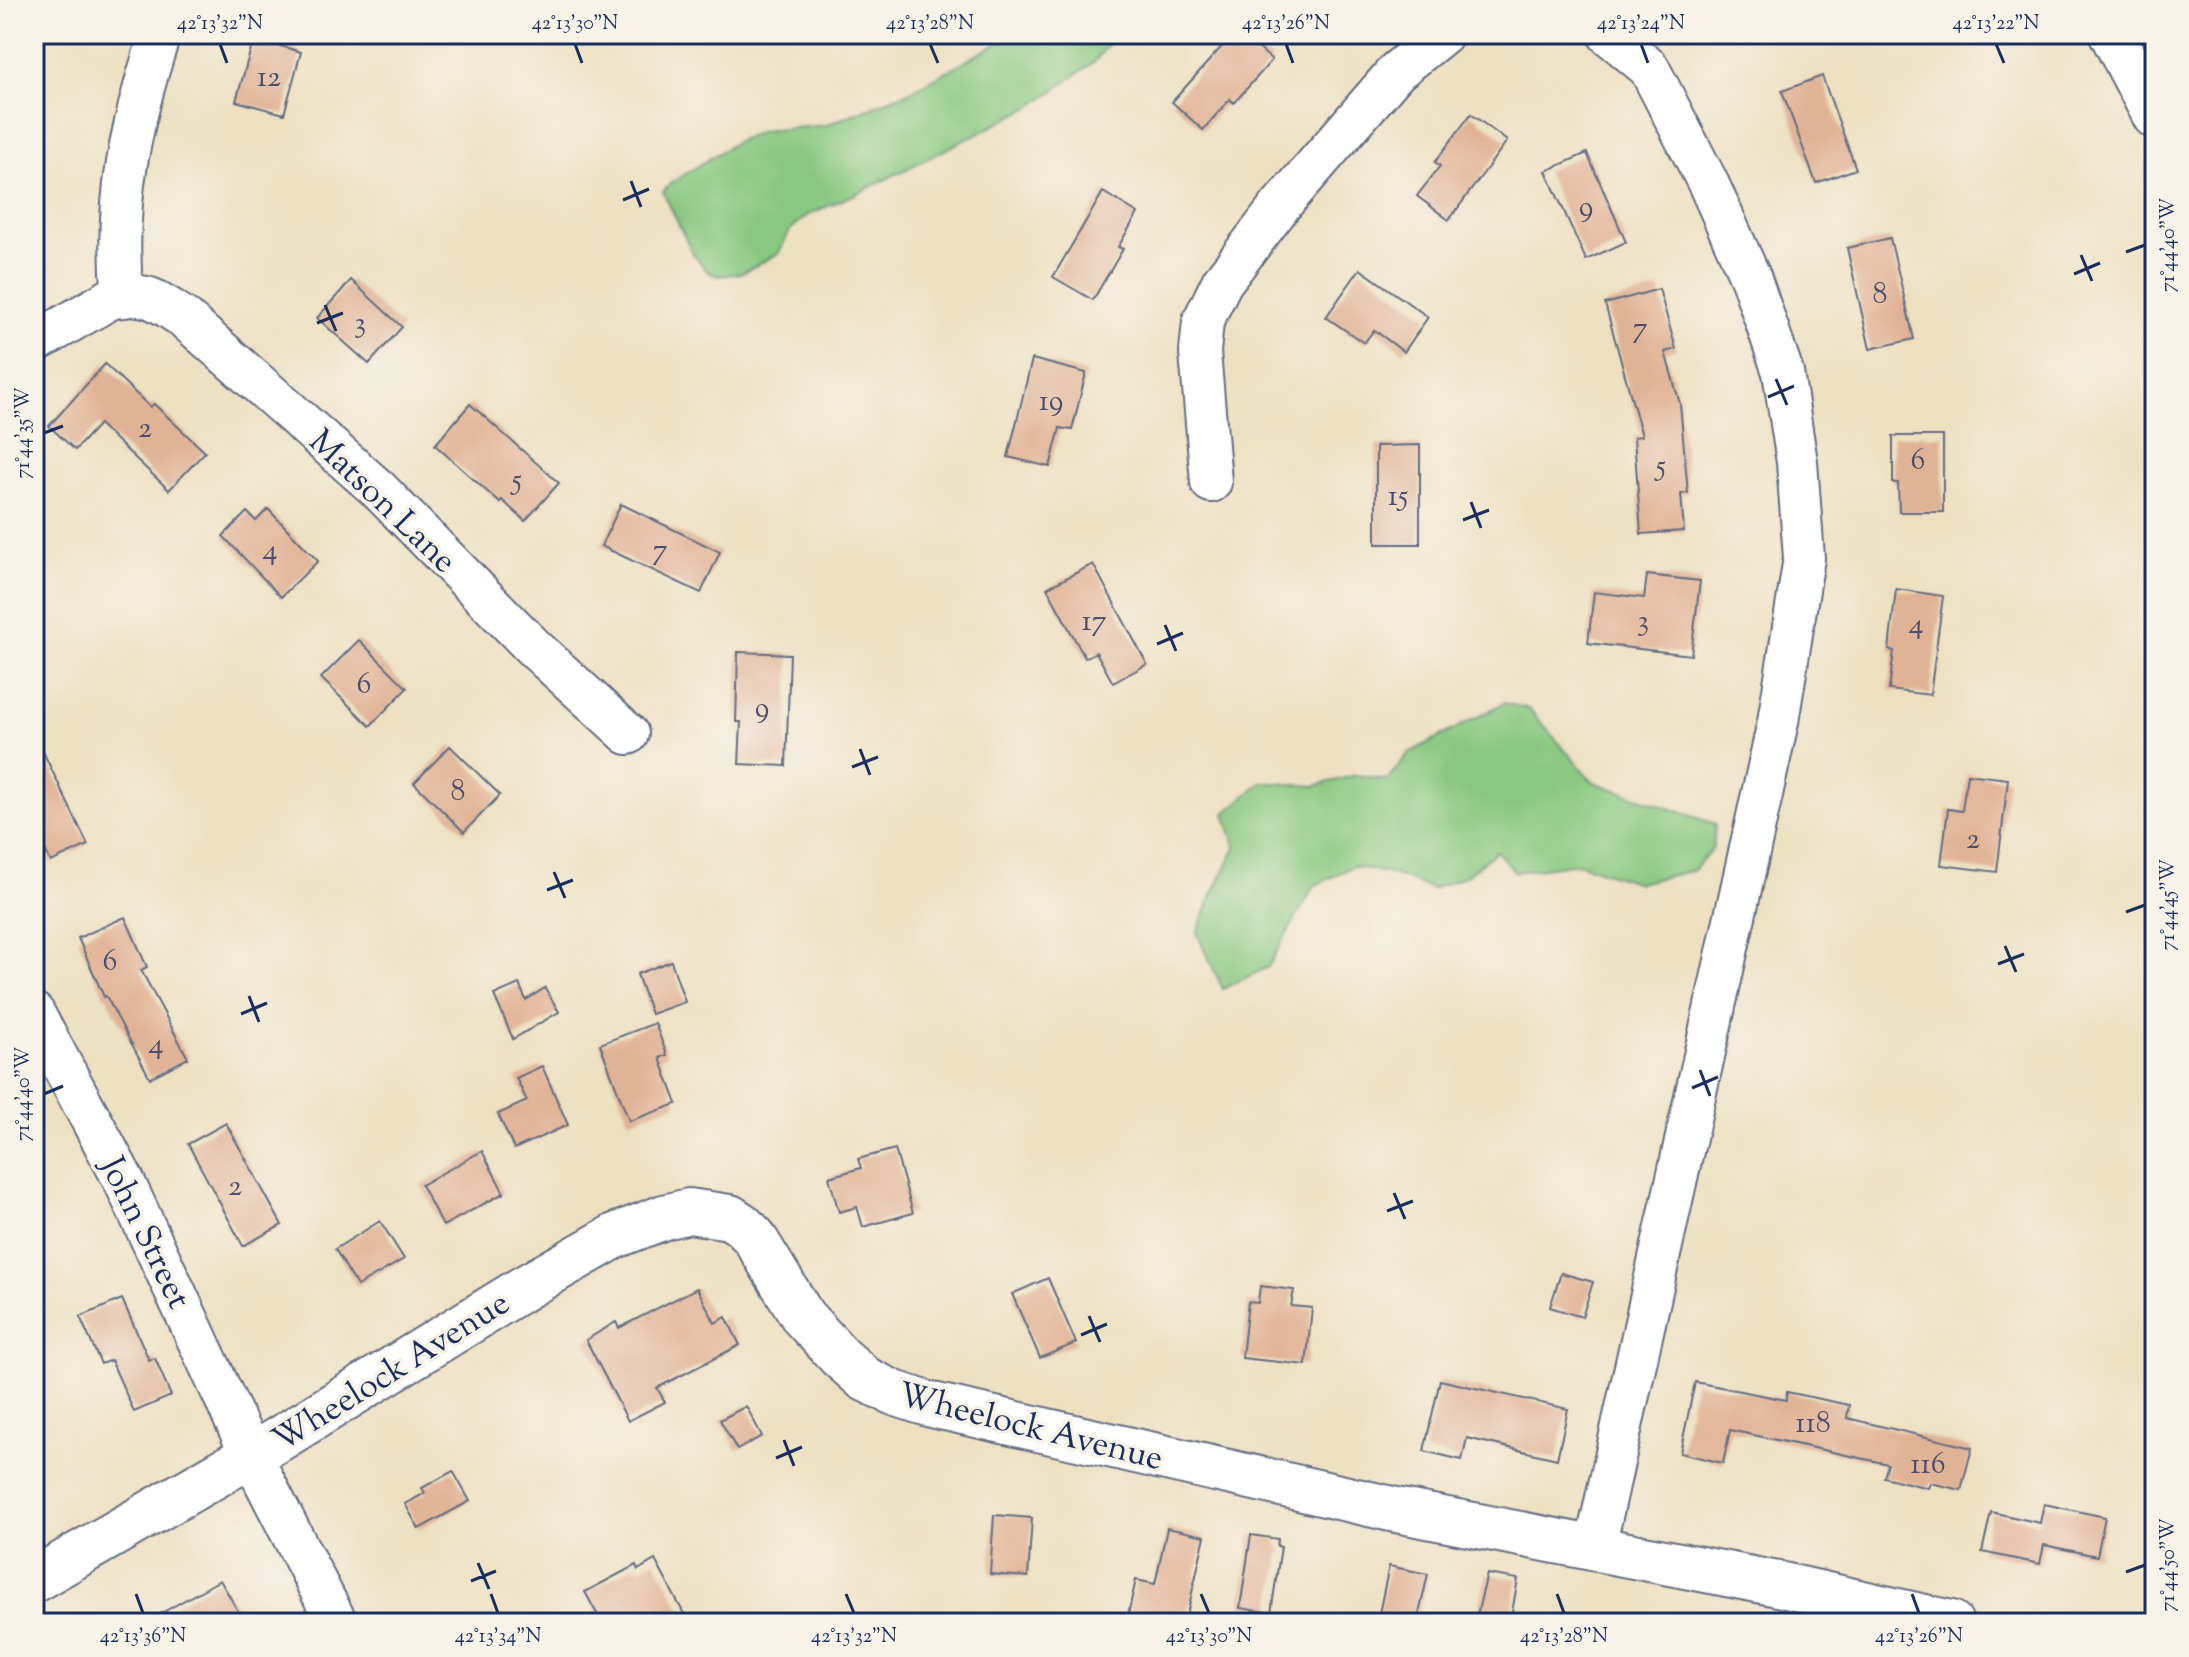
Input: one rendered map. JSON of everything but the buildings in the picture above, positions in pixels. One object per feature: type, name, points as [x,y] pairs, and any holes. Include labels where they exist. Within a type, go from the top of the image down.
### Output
[{"type":"main road","points":[[2112,34],[2155,114]]},
{"type":"main road","points":[[2119,34],[2155,114]]},
{"type":"main road","name":"Wheelock Avenue","points":[[34,1580],[251,1455],[615,1236],[689,1211],[730,1217],[742,1225],[754,1237],[803,1317],[818,1334],[865,1379],[894,1393],[928,1404],[1298,1489],[1778,1584],[1951,1623]]},
{"type":"street","points":[[34,343],[104,302],[123,297],[118,253],[122,188],[160,34]]},
{"type":"street","points":[[1211,482],[1200,352],[1203,321],[1222,282],[1281,205],[1397,71],[1443,34]]},
{"type":"street","points":[[1595,1548],[1778,722],[1804,558],[1797,462],[1783,372],[1751,279],[1709,185],[1649,68],[1613,36]]},
{"type":"street","name":"Matson Lane","points":[[123,297],[137,294],[149,296],[184,318],[378,489],[533,647],[628,734]]},
{"type":"street","name":"John Street","points":[[34,1013],[124,1181],[251,1455],[337,1623]]},
{"type":"green space","points":[[1014,34],[1116,34],[1095,61],[1031,107],[809,214],[790,230],[778,254],[742,273],[717,276],[707,271],[692,252],[663,192],[671,183],[739,140],[762,131],[826,125],[911,91]]},
{"type":"green space","points":[[1504,703],[1529,709],[1593,782],[1715,824],[1713,848],[1694,870],[1638,883],[1578,863],[1515,872],[1497,851],[1465,876],[1432,889],[1396,875],[1353,866],[1314,886],[1268,967],[1223,989],[1197,933],[1236,848],[1225,813],[1262,782],[1315,786],[1356,775],[1387,780],[1409,753]]}]
